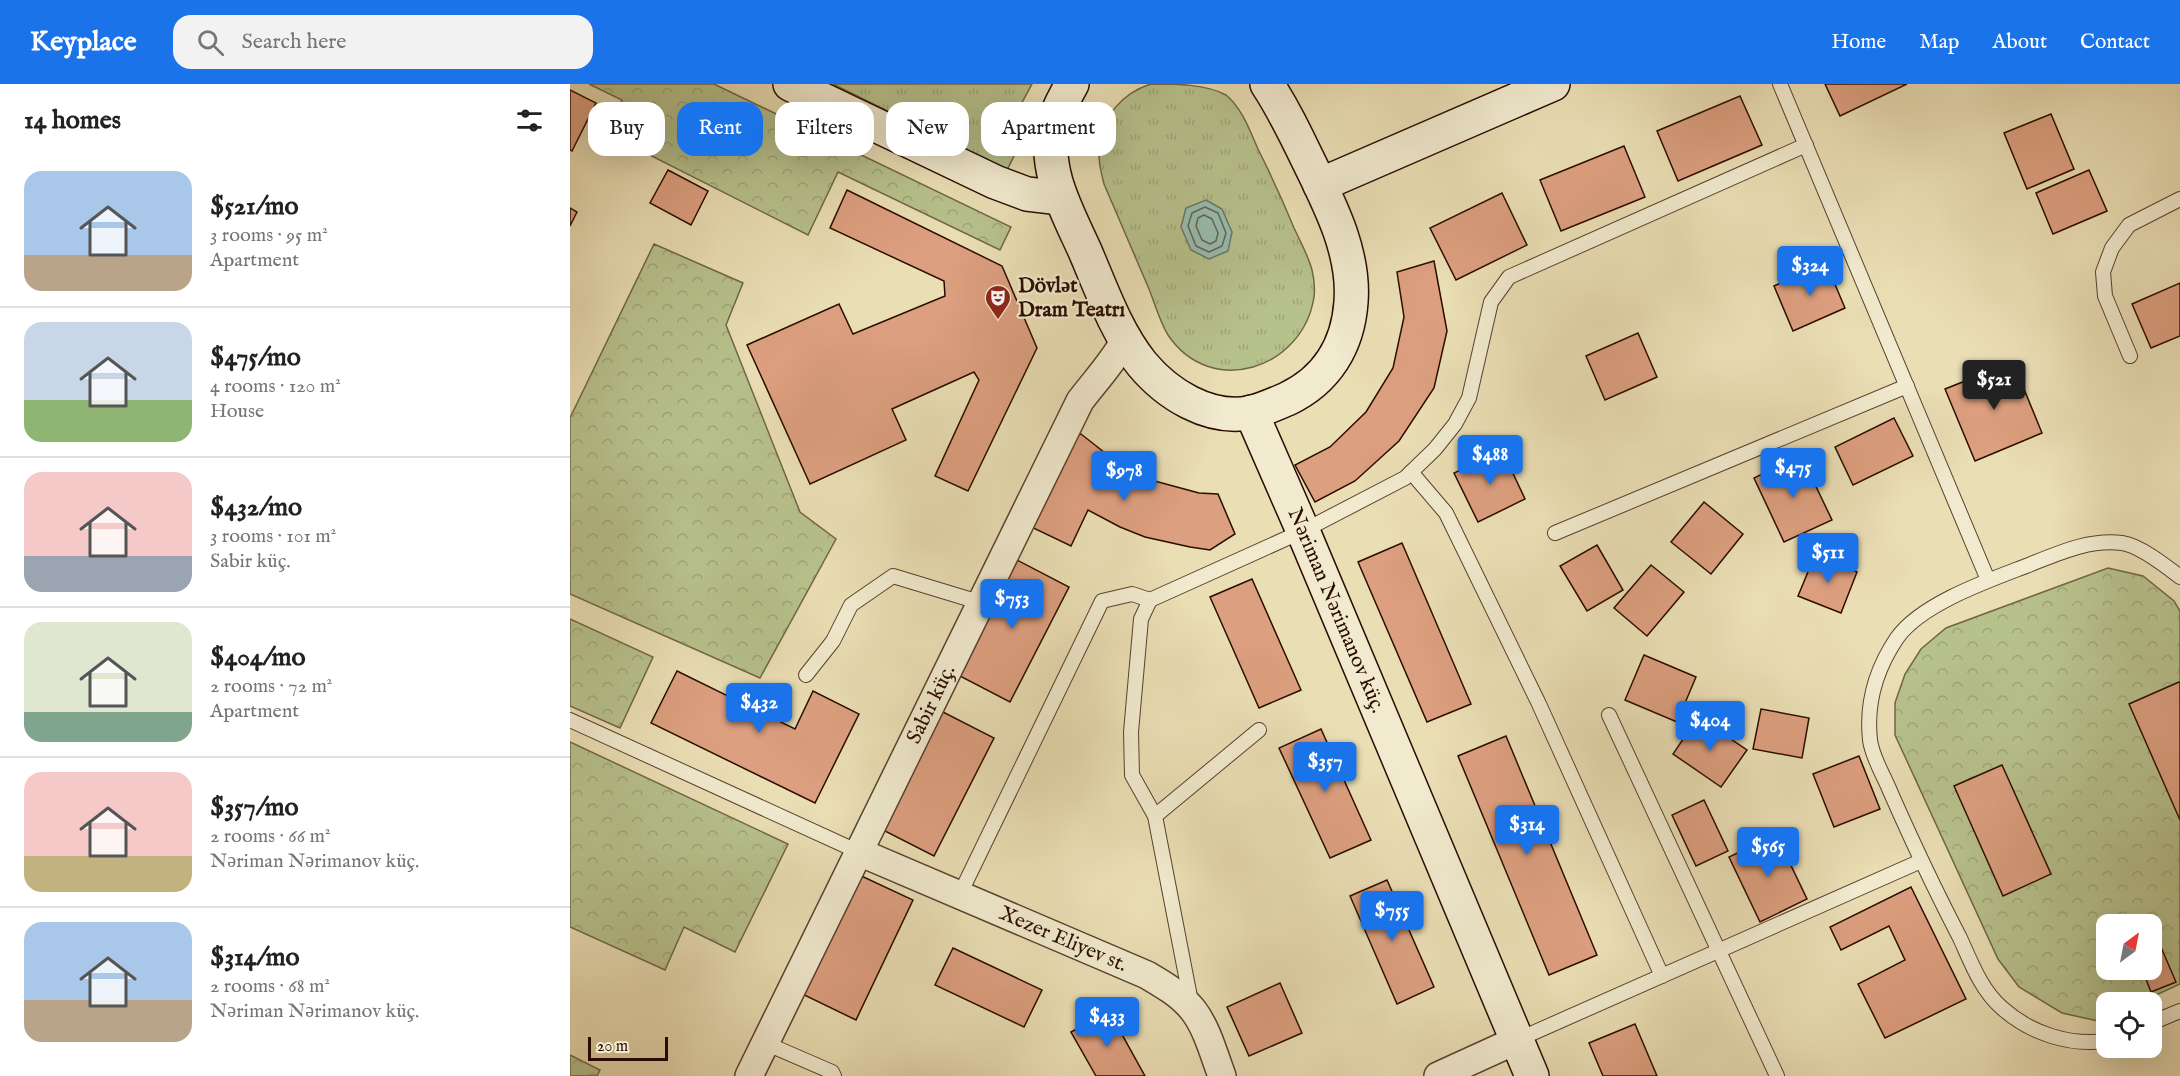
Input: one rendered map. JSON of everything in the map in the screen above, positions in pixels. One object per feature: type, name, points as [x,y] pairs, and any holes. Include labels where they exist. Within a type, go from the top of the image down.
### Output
[{"type":"street","points":[[790,84],[995,182],[1028,194],[1061,198]]},
{"type":"street","points":[[1072,84],[1058,110],[1053,127],[1053,172],[1061,198],[1125,340],[1141,363],[1174,394],[1191,404],[1229,413],[1251,412],[1272,406],[1306,390],[1325,371],[1340,348],[1348,322],[1351,299],[1350,274],[1344,243],[1320,185],[1281,105],[1267,84]]},
{"type":"street","points":[[1320,185],[1553,84]]},
{"type":"street","name":"Sabir küç.","points":[[749,1076],[1080,401],[1100,374],[1114,360],[1125,340]]},
{"type":"street","name":"Nəriman Nərimanov küç.","points":[[1251,412],[1304,531],[1532,1076]]},
{"type":"street","name":"Xezer Eliyev st.","points":[[859,852],[1147,975],[1174,992],[1193,1010],[1203,1028],[1222,1076]]},
{"type":"street","points":[[1438,1076],[1517,1041]]},
{"type":"lane","points":[[1780,84],[1988,580]]},
{"type":"lane","points":[[1193,1010],[1155,816],[1132,775],[1131,732],[1141,619],[1150,600],[1304,531],[1405,478],[1435,449],[1455,424],[1469,398],[1491,302],[1509,277],[1806,145]]},
{"type":"lane","points":[[2130,356],[2105,296],[2103,272],[2112,248],[2129,225],[2180,198]]},
{"type":"lane","points":[[1555,533],[1907,386]]},
{"type":"lane","points":[[1411,472],[1446,513],[1539,704],[1662,976]]},
{"type":"lane","points":[[2096,1043],[2087,1044],[2051,1037],[2001,1007],[1983,985],[1921,861],[1870,744],[1868,708],[1879,669],[1898,636],[1922,613],[1988,580],[2083,544],[2123,543],[2156,559],[2180,576]]},
{"type":"lane","points":[[806,675],[833,640],[851,605],[893,576],[982,603]]},
{"type":"lane","points":[[960,894],[1102,601],[1132,594],[1150,600]]},
{"type":"lane","points":[[1609,715],[1777,1076]]},
{"type":"lane","points":[[570,720],[859,852]]},
{"type":"lane","points":[[1155,816],[1259,729]]},
{"type":"lane","points":[[1517,1041],[1921,861]]},
{"type":"lane","points":[[2162,1018],[2180,1011]]},
{"type":"lane","points":[[765,1043],[832,1072],[834,1076]]},
{"type":"green space","points":[[589,84],[714,84],[751,102],[677,102],[677,156],[763,156],[763,108],[775,113],[775,156],[864,156],[1011,227],[1000,250],[838,172],[808,235],[652,156],[665,156],[665,102],[621,102],[622,100]]},
{"type":"green space","points":[[833,84],[1032,84],[1022,102],[981,102],[981,156],[1014,156],[1007,170],[969,151],[969,102],[886,102],[886,110],[874,104],[874,102],[869,102]]},
{"type":"green space","points":[[1151,84],[1180,85],[1218,91],[1232,100],[1249,127],[1306,254],[1314,280],[1314,297],[1306,322],[1293,342],[1274,358],[1253,367],[1230,370],[1207,366],[1186,355],[1168,335],[1160,319],[1104,184],[1100,166],[1099,156],[1116,156],[1116,107],[1123,99]]},
{"type":"green space","points":[[654,244],[743,283],[726,325],[800,512],[836,539],[760,678],[570,594],[570,418]]},
{"type":"green space","points":[[2108,568],[2143,576],[2174,601],[2180,611],[2180,984],[2162,992],[2096,992],[2096,1021],[2062,1013],[2019,987],[1998,959],[1895,735],[1895,703],[1905,674],[1921,649],[1946,628]]},
{"type":"green space","points":[[570,619],[653,657],[620,728],[570,706]]},
{"type":"green space","points":[[570,742],[788,844],[735,952],[684,927],[665,970],[570,927]]},
{"type":"green space","points":[[570,1055],[600,1070],[597,1076],[570,1076]]},
{"type":"water","points":[[1206,200],[1222,209],[1232,232],[1228,251],[1209,259],[1191,250],[1181,227],[1186,208]]},
{"type":"building","points":[[1825,84],[1907,84],[1840,116]]},
{"type":"building","points":[[570,90],[594,102],[588,102],[588,119],[572,151],[570,150]]},
{"type":"building","points":[[1740,96],[1762,145],[1678,181],[1657,131]]},
{"type":"building","points":[[2051,114],[2074,169],[2027,189],[2004,133]]},
{"type":"building","points":[[1624,146],[1645,197],[1561,231],[1540,180]]},
{"type":"building","points":[[668,170],[708,191],[691,225],[650,203]]},
{"type":"building","points":[[2089,170],[2107,211],[2053,234],[2036,193]]},
{"type":"building","points":[[847,190],[1002,266],[1037,348],[968,491],[935,476],[979,380],[974,372],[892,409],[906,440],[810,484],[747,345],[839,304],[853,334],[945,296],[944,281],[830,228]]},
{"type":"building","points":[[1502,193],[1527,245],[1456,280],[1430,228]]},
{"type":"building","points":[[570,208],[577,212],[570,226]]},
{"type":"building","points":[[1434,261],[1447,331],[1434,388],[1399,441],[1355,481],[1315,502],[1295,465],[1330,447],[1366,412],[1393,368],[1404,317],[1397,272]]},
{"type":"building","points":[[1826,263],[1845,308],[1793,331],[1774,286]]},
{"type":"building","points":[[2180,283],[2180,336],[2151,348],[2132,304]]},
{"type":"building","points":[[1638,333],[1657,377],[1605,400],[1586,356]]},
{"type":"building","points":[[2013,362],[2042,433],[1975,461],[1945,389]]},
{"type":"building","points":[[1894,418],[1913,456],[1853,485],[1835,447]]},
{"type":"building","points":[[1081,434],[1123,467],[1151,480],[1199,493],[1218,494],[1235,534],[1210,550],[1190,547],[1145,537],[1088,510],[1071,546],[1025,524],[1068,438]]},
{"type":"building","points":[[1502,450],[1525,499],[1478,522],[1454,473]]},
{"type":"building","points":[[1801,455],[1832,520],[1784,542],[1754,478]]},
{"type":"building","points":[[1704,502],[1743,534],[1711,574],[1671,542]]},
{"type":"building","points":[[1402,543],[1471,704],[1427,722],[1358,562]]},
{"type":"building","points":[[1597,545],[1623,590],[1587,611],[1560,566]]},
{"type":"building","points":[[1815,555],[1857,572],[1841,613],[1798,596]]},
{"type":"building","points":[[1015,559],[1069,587],[1010,702],[956,674]]},
{"type":"building","points":[[1651,565],[1684,592],[1647,636],[1614,608]]},
{"type":"building","points":[[1252,579],[1301,690],[1259,708],[1210,597]]},
{"type":"building","points":[[1644,655],[1696,677],[1677,722],[1625,700]]},
{"type":"building","points":[[677,671],[795,729],[813,691],[859,714],[815,803],[651,723]]},
{"type":"building","points":[[2180,683],[2180,820],[2129,704]]},
{"type":"building","points":[[1761,709],[1809,718],[1802,758],[1753,749]]},
{"type":"building","points":[[939,710],[994,738],[934,856],[879,828]]},
{"type":"building","points":[[1698,717],[1747,750],[1721,787],[1673,754]]},
{"type":"building","points":[[1321,729],[1371,840],[1330,858],[1279,748]]},
{"type":"building","points":[[1506,736],[1597,955],[1549,975],[1458,756]]},
{"type":"building","points":[[1859,756],[1880,809],[1834,827],[1813,774]]},
{"type":"building","points":[[2002,765],[2051,874],[2003,896],[1954,786]]},
{"type":"building","points":[[1704,800],[1728,851],[1696,866],[1672,815]]},
{"type":"building","points":[[1776,834],[1807,899],[1760,922],[1729,857]]},
{"type":"building","points":[[855,873],[913,900],[856,1020],[798,992]]},
{"type":"building","points":[[1387,880],[1434,987],[1397,1004],[1350,896]]},
{"type":"building","points":[[1911,887],[1966,999],[1885,1038],[1858,984],[1905,960],[1889,926],[1841,950],[1830,927]]},
{"type":"building","points":[[953,948],[1042,990],[1024,1027],[935,985]]},
{"type":"building","points":[[2162,950],[2176,982],[2151,992],[2146,980],[2162,980]]},
{"type":"building","points":[[1280,983],[1302,1033],[1249,1056],[1227,1007]]},
{"type":"building","points":[[1109,1011],[1145,1076],[1096,1076],[1071,1032]]},
{"type":"building","points":[[1635,1024],[1657,1076],[1603,1076],[1589,1043]]},
{"type":"place","name":"Dövlət Dram Teatrı","points":[[998,321]]}]
